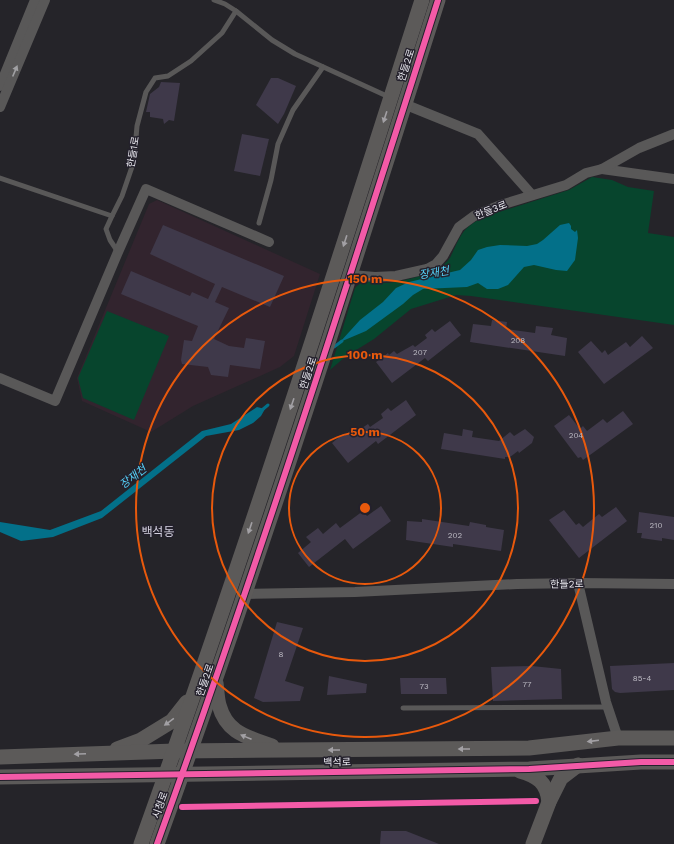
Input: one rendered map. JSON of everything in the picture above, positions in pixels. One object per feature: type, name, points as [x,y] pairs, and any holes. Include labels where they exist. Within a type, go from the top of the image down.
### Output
[{"type":"street","points":[[0,86],[35,0]]},
{"type":"street","points":[[0,107],[45,0]]},
{"type":"street","name":"한들2로","points":[[191,751],[351,275],[398,101],[422,0]]},
{"type":"street","name":"한들2로","points":[[175,751],[301,376],[398,101],[438,0]]},
{"type":"street","points":[[398,101],[478,134],[532,195]]},
{"type":"street","name":"한들3로","points":[[351,275],[375,277],[396,276],[427,269],[436,264],[443,256],[459,227],[474,216],[502,205],[566,185],[586,173],[602,169],[638,148],[674,134]]},
{"type":"street","name":"한들3로","points":[[602,169],[674,179]]},
{"type":"street","points":[[0,378],[55,402],[146,189],[269,242]]},
{"type":"street","points":[[578,583],[593,649],[608,707],[618,738]]},
{"type":"street","name":"한들2로","points":[[245,594],[355,592],[517,584],[674,584]]},
{"type":"street","points":[[215,680],[218,705],[226,722],[241,735],[283,750]]},
{"type":"street","points":[[104,753],[141,740],[172,721],[194,693]]},
{"type":"street","name":"백석로","points":[[0,757],[175,751],[529,748],[618,738],[674,738]]},
{"type":"street","name":"시청로","points":[[141,844],[175,751]]},
{"type":"street","name":"시청로","points":[[156,844],[191,751]]},
{"type":"street","name":"백석로","points":[[0,777],[513,769],[641,762],[674,762]]},
{"type":"street","points":[[533,844],[549,802],[561,778],[578,765]]},
{"type":"street","points":[[513,769],[531,774],[540,781],[548,794],[549,802]]},
{"type":"lane","points":[[214,0],[225,4],[254,24],[272,40],[295,54],[398,101]]},
{"type":"lane","name":"한들1로","points":[[118,252],[110,240],[106,229],[122,196],[134,161],[136,126],[146,92],[155,78],[168,76],[191,61],[222,33],[236,12]]},
{"type":"lane","points":[[259,223],[271,180],[278,144],[293,110],[323,67]]},
{"type":"lane","points":[[0,178],[112,216]]},
{"type":"lane","points":[[403,708],[608,707]]},
{"type":"shaded area","points":[[157,200],[320,274],[294,356],[280,367],[193,406],[151,432],[82,401],[77,378],[149,204]]},
{"type":"green space","points":[[592,177],[612,180],[628,187],[654,191],[648,233],[674,237],[674,325],[456,295],[411,309],[374,339],[345,357],[330,370],[355,288],[358,285],[365,282],[395,282],[429,273],[447,261],[464,231],[471,224],[483,217],[569,190]]},
{"type":"green space","points":[[107,311],[169,336],[134,420],[83,398],[78,378]]},
{"type":"water","points":[[569,223],[571,229],[575,232],[577,230],[578,238],[575,260],[567,271],[534,265],[524,267],[508,285],[498,289],[487,289],[478,283],[467,287],[423,289],[366,331],[340,342],[360,320],[383,302],[396,288],[409,282],[460,270],[471,260],[478,250],[487,247],[500,245],[527,246],[537,244],[560,225]]},
{"type":"water","points":[[257,407],[265,409],[261,416],[253,423],[239,430],[206,436],[102,518],[53,537],[21,541],[0,532],[0,522],[50,530],[101,511],[202,431],[231,424]]},
{"type":"building","points":[[271,78],[278,78],[296,86],[278,124],[256,105]]},
{"type":"building","points":[[161,82],[180,83],[174,121],[169,120],[164,124],[163,119],[150,117],[150,112],[146,112],[150,94],[159,87]]},
{"type":"building","points":[[242,134],[269,139],[260,176],[234,171]]},
{"type":"building","points":[[163,225],[284,276],[270,307],[222,287],[215,302],[229,308],[214,339],[229,346],[244,348],[246,338],[265,341],[260,369],[230,365],[228,377],[211,375],[208,367],[182,364],[181,360],[184,340],[192,341],[198,326],[121,294],[131,271],[190,296],[192,292],[208,299],[215,284],[150,254]]},
{"type":"building","points":[[492,320],[507,322],[506,329],[535,333],[536,326],[553,328],[551,335],[567,338],[565,356],[470,342],[473,324],[491,326]]},
{"type":"building","points":[[450,321],[461,335],[428,361],[425,358],[392,383],[376,362],[388,353],[389,355],[394,351],[397,354],[413,345],[415,347],[427,338],[425,335],[432,329],[435,332]]},
{"type":"building","points":[[642,336],[653,348],[604,384],[578,352],[591,341],[602,353],[605,350],[608,355],[626,342],[630,347]]},
{"type":"building","points":[[406,400],[416,415],[378,444],[376,441],[348,463],[332,443],[343,434],[344,436],[350,431],[353,434],[368,424],[370,427],[383,418],[381,414],[388,408],[391,411]]},
{"type":"building","points":[[623,411],[633,424],[583,460],[581,457],[578,458],[554,426],[569,415],[580,429],[583,426],[587,431],[603,419],[607,423]]},
{"type":"building","points":[[463,429],[473,431],[472,437],[499,441],[510,432],[514,436],[525,429],[534,437],[532,443],[519,453],[518,451],[510,457],[505,457],[505,459],[441,449],[444,433],[462,436]]},
{"type":"building","points":[[381,506],[391,521],[353,549],[345,539],[309,567],[298,553],[311,542],[306,537],[318,528],[323,534],[336,523],[340,528],[363,511],[367,516]]},
{"type":"building","points":[[616,507],[627,521],[579,558],[549,520],[564,510],[576,525],[579,523],[583,527],[599,514],[602,517]]},
{"type":"building","points":[[639,512],[674,517],[674,540],[662,538],[662,541],[641,538],[642,533],[637,533]]},
{"type":"building","points":[[422,519],[469,526],[470,522],[486,525],[486,527],[504,530],[501,551],[453,544],[453,547],[406,540],[407,521],[422,522]]},
{"type":"building","points":[[277,622],[303,628],[285,681],[304,687],[300,701],[263,702],[254,698]]},
{"type":"building","points":[[674,663],[674,690],[620,693],[615,692],[612,689],[610,666]]},
{"type":"building","points":[[532,666],[561,669],[562,699],[493,701],[491,667]]},
{"type":"building","points":[[329,676],[367,684],[366,693],[327,695]]},
{"type":"building","points":[[400,678],[446,678],[447,694],[401,694]]},
{"type":"building","points":[[381,831],[406,831],[439,844],[380,844]]},
{"type":"waterway","name":"장재천","points":[[334,347],[342,341]]},
{"type":"waterway","name":"장재천","points":[[262,410],[268,405]]},
{"type":"cycle path","points":[[157,844],[267,529],[438,0]]},
{"type":"cycle path","points":[[0,777],[529,769],[641,762],[674,762]]},
{"type":"cycle path","points":[[182,807],[536,801]]},
{"type":"district","name":"백석동","points":[[158,532]]}]
